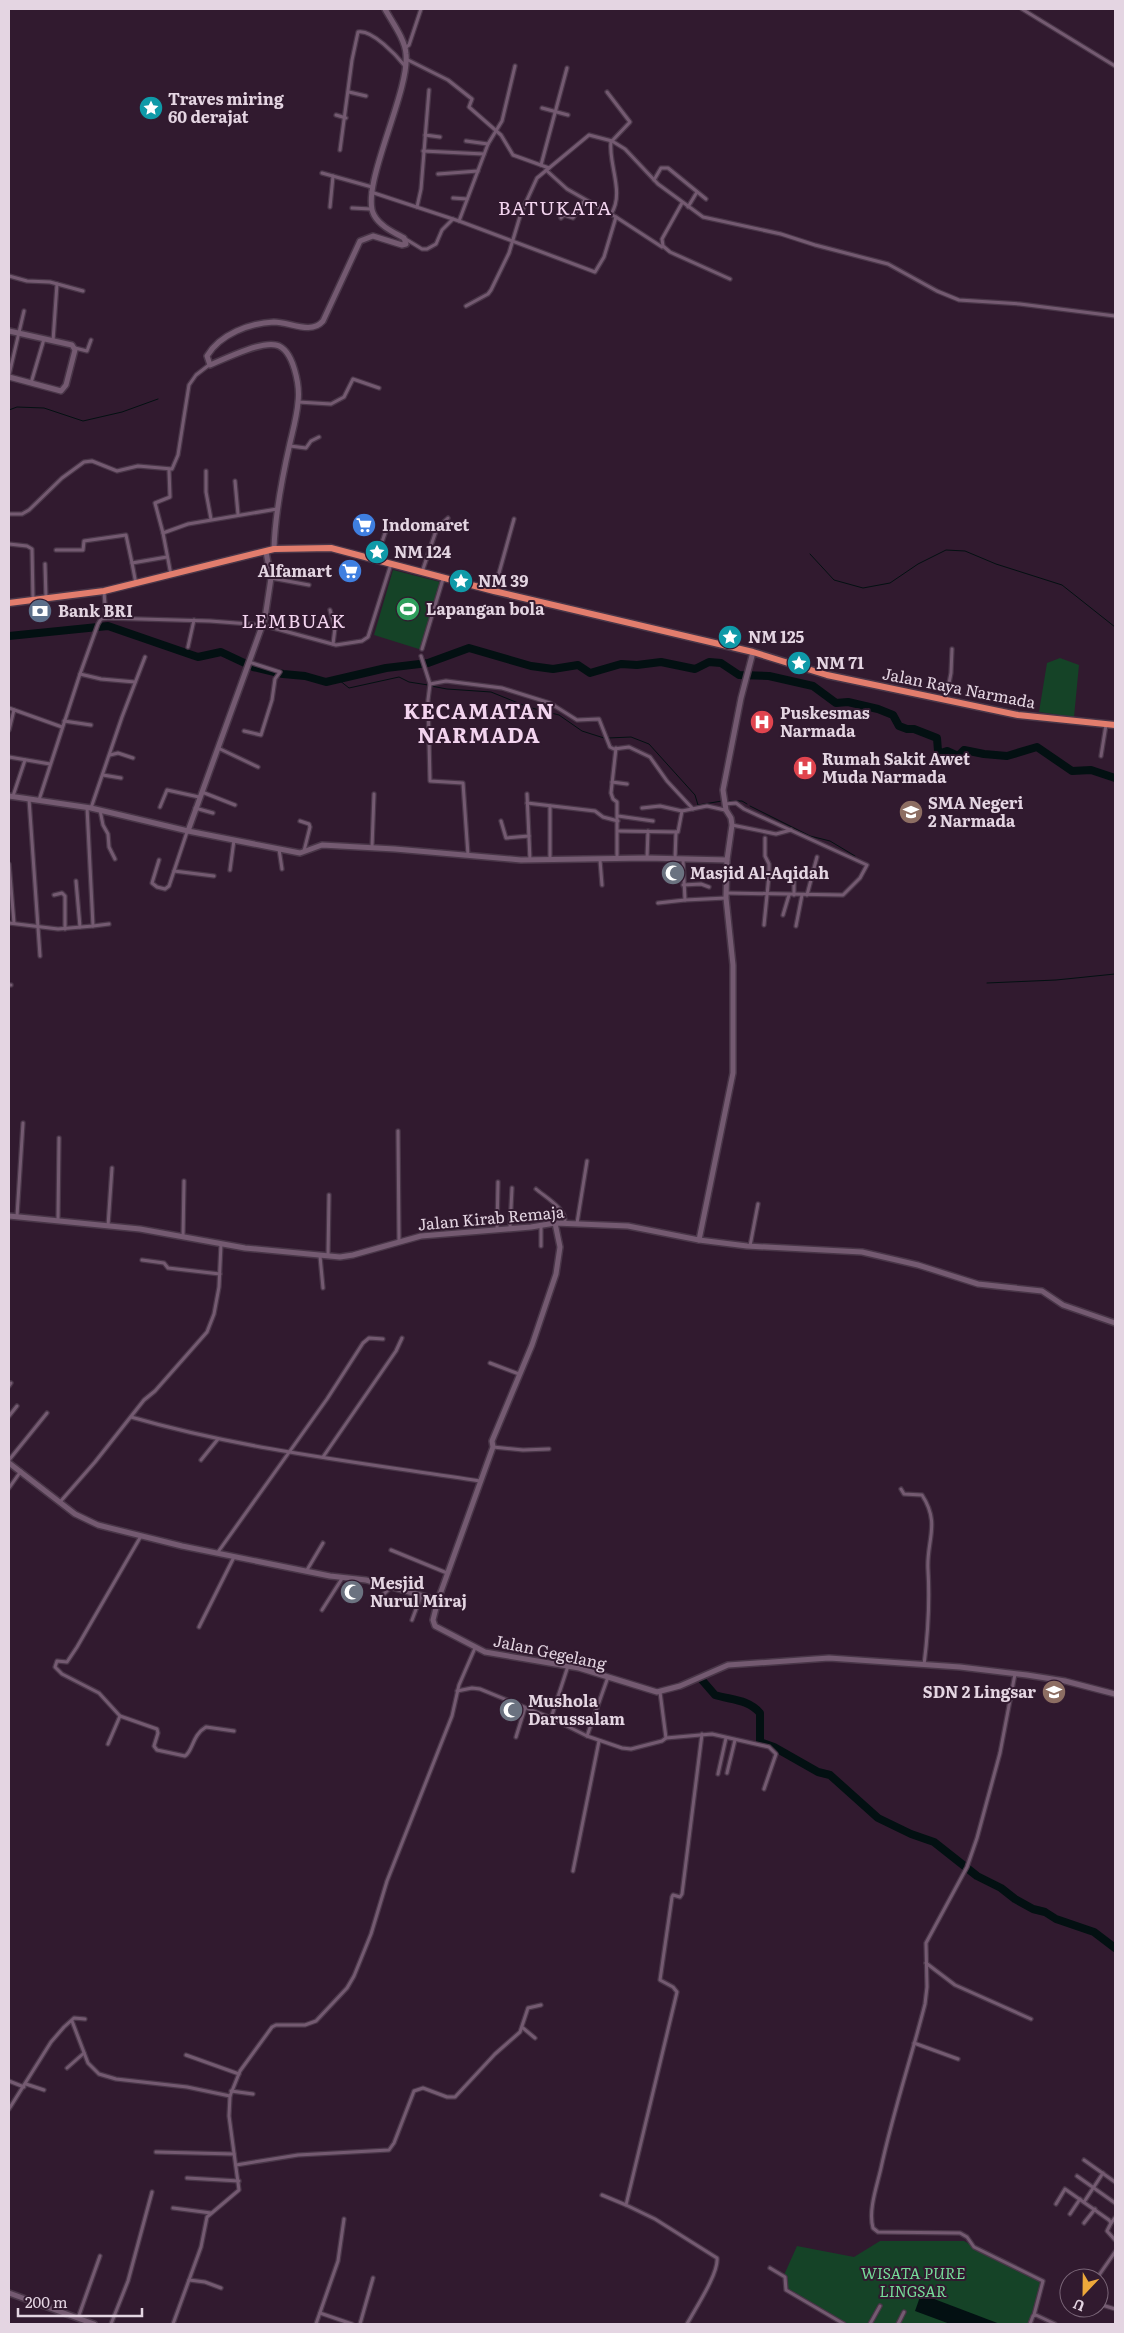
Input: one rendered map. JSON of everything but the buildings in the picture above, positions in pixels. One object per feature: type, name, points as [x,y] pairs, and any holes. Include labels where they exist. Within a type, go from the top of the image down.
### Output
[{"type":"highway","name":"Jalan Raya Narmada","points":[[9,603],[104,591],[171,576],[274,549],[332,548],[494,591],[753,652],[827,675],[946,698],[1018,715],[1115,725]]},
{"type":"street","points":[[385,9],[404,48],[406,63],[371,189],[371,209],[382,224],[426,250],[436,244],[442,230],[453,219]]},
{"type":"street","points":[[404,48],[409,45],[421,9]]},
{"type":"street","points":[[1022,9],[1115,66]]},
{"type":"street","points":[[340,150],[346,118],[352,59],[360,31],[391,49],[406,63],[446,79],[472,99],[469,107],[497,132],[512,155],[541,165],[548,169],[567,188],[585,200],[612,212],[616,217],[666,249],[730,279]]},
{"type":"street","points":[[459,221],[488,144],[497,132],[505,112],[516,66]]},
{"type":"street","points":[[541,165],[567,68]]},
{"type":"street","points":[[417,207],[421,192],[429,90]]},
{"type":"street","points":[[349,92],[366,96]]},
{"type":"street","points":[[607,92],[630,122],[612,141],[610,154],[616,182],[612,212]]},
{"type":"street","points":[[542,108],[568,115]]},
{"type":"street","points":[[336,115],[346,118]]},
{"type":"street","points":[[425,135],[440,138]]},
{"type":"street","points":[[466,306],[490,292],[513,241],[521,213],[534,184],[548,169],[589,135],[612,141],[625,149],[654,180],[703,217],[781,234],[888,264],[936,291],[959,300],[1020,304],[1115,316]]},
{"type":"street","points":[[466,141],[488,144]]},
{"type":"street","points":[[423,151],[484,154]]},
{"type":"street","points":[[654,180],[661,168],[668,168],[706,199]]},
{"type":"street","points":[[438,174],[478,171]]},
{"type":"street","points":[[322,173],[459,221],[594,272],[604,257],[616,217]]},
{"type":"street","points":[[330,207],[333,176]]},
{"type":"street","points":[[688,207],[697,192]]},
{"type":"street","points":[[453,198],[467,199]]},
{"type":"street","points":[[561,218],[564,215],[573,218],[585,200]]},
{"type":"street","points":[[666,249],[662,239],[682,203]]},
{"type":"street","points":[[352,208],[371,209]]},
{"type":"street","points":[[210,365],[207,359],[209,353],[231,334],[244,328],[274,322],[306,328],[319,325],[359,242],[373,236],[403,245],[407,242],[404,238]]},
{"type":"street","points":[[9,276],[27,281],[57,284],[83,291]]},
{"type":"street","points":[[53,341],[57,284]]},
{"type":"street","points":[[24,311],[17,332],[9,376],[57,390],[64,389],[75,348]]},
{"type":"street","points":[[9,330],[87,351],[91,340]]},
{"type":"street","points":[[32,383],[44,338]]},
{"type":"street","points":[[9,514],[22,514],[29,510],[58,482],[84,462],[92,461],[117,471],[138,466],[169,470],[174,466],[178,455],[190,382],[210,365],[271,344],[283,349],[295,372],[298,402],[277,509],[274,549]]},
{"type":"street","points":[[298,402],[331,404],[344,397],[353,379],[379,388]]},
{"type":"street","points":[[289,446],[306,448],[311,441],[318,437]]},
{"type":"street","points":[[169,470],[169,498],[155,503],[171,576]]},
{"type":"street","points":[[206,471],[206,492],[211,519]]},
{"type":"street","points":[[235,481],[238,514]]},
{"type":"street","points":[[163,533],[188,524],[211,519],[277,509]]},
{"type":"street","points":[[422,572],[437,528],[448,518]]},
{"type":"street","points":[[494,591],[514,519]]},
{"type":"street","points":[[376,559],[389,522]]},
{"type":"street","points":[[56,550],[83,550],[84,541],[126,535],[136,584]]},
{"type":"street","points":[[9,544],[27,546],[32,549],[33,600]]},
{"type":"street","points":[[159,860],[152,880],[153,885],[162,889],[168,887],[262,625],[271,578],[266,552]]},
{"type":"street","points":[[132,562],[167,557]]},
{"type":"street","points":[[45,564],[46,599]]},
{"type":"street","points":[[39,800],[80,674],[101,620],[106,618],[194,620],[262,625],[333,644],[362,641],[368,637],[391,564]]},
{"type":"street","points":[[271,578],[309,585]]},
{"type":"street","points":[[422,649],[443,578]]},
{"type":"street","points":[[104,591],[106,618]]},
{"type":"street","points":[[330,610],[335,628],[333,644]]},
{"type":"street","points":[[188,647],[194,620]]},
{"type":"street","points":[[946,698],[951,679],[952,649]]},
{"type":"street","points":[[699,1240],[733,1073],[733,965],[727,896],[727,860],[732,825],[725,804],[723,790],[753,652]]},
{"type":"street","points":[[421,656],[430,685],[428,700],[430,781],[463,783],[468,855]]},
{"type":"street","points":[[93,926],[89,807],[103,775],[145,657]]},
{"type":"street","points":[[244,731],[261,735],[272,700],[275,679],[280,674],[248,664]]},
{"type":"street","points":[[80,674],[101,679],[135,682]]},
{"type":"street","points":[[430,685],[446,681],[502,688],[550,703],[577,720],[599,719],[610,747],[629,747],[650,757],[667,781],[693,809]]},
{"type":"street","points":[[9,708],[62,727]]},
{"type":"street","points":[[9,730],[14,710]]},
{"type":"street","points":[[64,721],[91,725]]},
{"type":"street","points":[[1101,756],[1106,725]]},
{"type":"street","points":[[218,748],[258,767]]},
{"type":"street","points":[[616,748],[612,797],[617,802],[617,860]]},
{"type":"street","points":[[110,755],[118,753],[132,758]]},
{"type":"street","points":[[9,757],[50,764]]},
{"type":"street","points":[[25,760],[11,797],[100,809],[188,831],[279,850],[304,852],[322,845],[372,847],[530,860],[647,858],[727,860]]},
{"type":"street","points":[[103,775],[121,778]]},
{"type":"street","points":[[612,782],[627,784]]},
{"type":"street","points":[[160,807],[167,790],[200,795],[235,804]]},
{"type":"street","points":[[372,847],[374,794]]},
{"type":"street","points":[[527,794],[530,860]]},
{"type":"street","points":[[29,799],[40,956]]},
{"type":"street","points":[[527,803],[595,811],[603,817],[653,821]]},
{"type":"street","points":[[642,808],[660,806],[682,810],[736,803],[744,809],[867,864],[860,878],[845,895],[769,894],[685,898],[658,903]]},
{"type":"street","points":[[550,806],[550,860]]},
{"type":"street","points":[[195,808],[213,813]]},
{"type":"street","points":[[100,809],[102,825],[108,834],[109,847],[115,858]]},
{"type":"street","points":[[618,831],[680,831],[682,810]]},
{"type":"street","points":[[300,821],[309,824],[310,827],[304,852]]},
{"type":"street","points":[[502,821],[506,838],[529,836]]},
{"type":"street","points":[[732,825],[776,834],[792,830]]},
{"type":"street","points":[[647,858],[648,831]]},
{"type":"street","points":[[675,859],[676,832]]},
{"type":"street","points":[[764,925],[769,894],[769,864],[765,856],[765,838]]},
{"type":"street","points":[[230,870],[234,840]]},
{"type":"street","points":[[279,850],[282,870]]},
{"type":"street","points":[[807,895],[817,858]]},
{"type":"street","points":[[600,860],[602,885]]},
{"type":"street","points":[[683,860],[685,898]]},
{"type":"street","points":[[9,864],[14,923]]},
{"type":"street","points":[[174,871],[214,876]]},
{"type":"street","points":[[783,915],[792,895],[794,880]]},
{"type":"street","points":[[76,881],[80,928]]},
{"type":"street","points":[[683,885],[701,884],[709,887]]},
{"type":"street","points":[[54,894],[62,893],[65,896],[66,928]]},
{"type":"street","points":[[796,926],[802,895]]},
{"type":"street","points":[[9,923],[66,928],[109,924]]},
{"type":"street","points":[[17,1215],[23,1123]]},
{"type":"street","points":[[398,1131],[400,1240]]},
{"type":"street","points":[[58,1220],[59,1138]]},
{"type":"street","points":[[577,1224],[587,1161]]},
{"type":"street","points":[[109,1224],[112,1168]]},
{"type":"street","points":[[183,1237],[184,1181]]},
{"type":"street","points":[[497,1229],[498,1182]]},
{"type":"street","points":[[510,1228],[512,1188]]},
{"type":"street","points":[[536,1189],[562,1212],[566,1217],[565,1223]]},
{"type":"street","points":[[328,1256],[329,1195]]},
{"type":"street","points":[[750,1246],[758,1204]]},
{"type":"street","name":"Jalan Kirab Remaja","points":[[9,1216],[17,1215],[109,1224],[252,1249],[328,1256],[353,1255],[400,1240],[421,1236],[554,1223],[628,1226],[699,1240],[750,1246],[862,1252],[918,1265],[978,1284],[1042,1291],[1063,1305],[1115,1324]]},
{"type":"street","points":[[46,1413],[9,1461],[60,1502],[88,1521],[234,1556],[391,1587],[438,1600],[494,1447],[492,1441],[533,1343],[558,1265],[560,1247],[554,1223]]},
{"type":"street","points":[[541,1225],[541,1246]]},
{"type":"street","points":[[60,1502],[144,1400],[155,1391],[210,1328],[220,1274],[222,1244]]},
{"type":"street","points":[[320,1255],[323,1288]]},
{"type":"street","points":[[142,1260],[164,1263],[168,1268],[189,1272],[220,1274]]},
{"type":"street","points":[[218,1552],[348,1369],[363,1343],[369,1338],[383,1339]]},
{"type":"street","points":[[323,1457],[396,1352],[402,1338]]},
{"type":"street","points":[[490,1363],[519,1374]]},
{"type":"street","points":[[9,1416],[17,1406]]},
{"type":"street","points":[[131,1417],[218,1439],[289,1453],[480,1481]]},
{"type":"street","points":[[201,1460],[218,1439]]},
{"type":"street","points":[[494,1447],[549,1450]]},
{"type":"street","points":[[9,1488],[21,1471]]},
{"type":"street","points":[[901,1489],[904,1494],[922,1495],[933,1523],[928,1568],[930,1623],[924,1666]]},
{"type":"street","points":[[141,1535],[70,1658],[67,1662],[58,1661],[55,1664],[62,1674],[99,1693],[120,1716],[157,1730],[159,1732],[154,1746],[156,1749],[187,1756],[194,1738],[206,1727],[234,1731]]},
{"type":"street","points":[[307,1570],[323,1543]]},
{"type":"street","points":[[391,1550],[448,1574]]},
{"type":"street","points":[[199,1628],[234,1556]]},
{"type":"street","points":[[322,1610],[343,1577]]},
{"type":"street","points":[[380,1605],[382,1595],[391,1587]]},
{"type":"street","points":[[412,1620],[422,1596]]},
{"type":"street","name":"Jalan Gegelang","points":[[438,1600],[434,1625],[475,1648],[488,1653],[568,1666],[660,1692]]},
{"type":"street","points":[[173,2324],[202,2242],[206,2223],[211,2213],[238,2192],[239,2181],[229,2116],[231,2091],[239,2074],[272,2028],[276,2025],[306,2025],[316,2021],[347,1988],[354,1976],[371,1934],[387,1881],[452,1716],[457,1691],[475,1648]]},
{"type":"street","points":[[666,1738],[660,1692],[694,1680],[724,1666],[744,1662],[829,1658],[924,1666],[947,1666],[1056,1679],[1115,1694]]},
{"type":"street","points":[[551,1718],[568,1666]]},
{"type":"street","points":[[1014,1674],[994,1778],[966,1868],[930,1933],[926,1947],[927,1993],[894,2108],[873,2205],[872,2226],[878,2232],[960,2233],[969,2239],[972,2245],[1043,2282],[1030,2324]]},
{"type":"street","points":[[587,1736],[608,1677]]},
{"type":"street","points":[[457,1691],[477,1688],[551,1718],[599,1741],[628,1749],[662,1741],[666,1738],[702,1734],[712,1734],[770,1747],[776,1754],[764,1789]]},
{"type":"street","points":[[516,1737],[526,1708]]},
{"type":"street","points":[[108,1744],[120,1716]]},
{"type":"street","points":[[626,2205],[677,1992],[674,1988],[660,1980],[672,1897],[673,1895],[680,1897],[682,1894],[702,1734]]},
{"type":"street","points":[[718,1774],[726,1738]]},
{"type":"street","points":[[727,1773],[735,1740]]},
{"type":"street","points":[[573,1871],[599,1741]]},
{"type":"street","points":[[926,1962],[964,1989],[1031,2019]]},
{"type":"street","points":[[236,2165],[298,2155],[386,2151],[394,2143],[414,2091],[418,2088],[423,2088],[447,2097],[455,2097],[523,2028],[528,2008],[541,2005]]},
{"type":"street","points":[[9,2109],[51,2042],[64,2026],[76,2018],[85,2019]]},
{"type":"street","points":[[72,2021],[92,2069],[108,2078],[187,2087],[230,2096]]},
{"type":"street","points":[[523,2028],[535,2038]]},
{"type":"street","points":[[914,2043],[958,2059]]},
{"type":"street","points":[[67,2068],[84,2053]]},
{"type":"street","points":[[186,2055],[239,2074]]},
{"type":"street","points":[[9,2081],[44,2090]]},
{"type":"street","points":[[231,2091],[253,2094]]},
{"type":"street","points":[[156,2152],[234,2154]]},
{"type":"street","points":[[1084,2160],[1115,2182]]},
{"type":"street","points":[[1070,2214],[1093,2188],[1103,2173]]},
{"type":"street","points":[[1077,2176],[1115,2203]]},
{"type":"street","points":[[187,2178],[239,2181]]},
{"type":"street","points":[[1056,2204],[1065,2189],[1111,2223]]},
{"type":"street","points":[[111,2324],[128,2281],[152,2192]]},
{"type":"street","points":[[602,2195],[655,2219],[717,2258],[717,2265],[710,2282],[687,2324]]},
{"type":"street","points":[[173,2208],[211,2213]]},
{"type":"street","points":[[1084,2223],[1094,2210]]},
{"type":"street","points":[[1115,2218],[1107,2231],[1115,2240]]},
{"type":"street","points":[[316,2324],[338,2261],[344,2219]]},
{"type":"street","points":[[1104,2268],[1115,2252]]},
{"type":"street","points":[[78,2319],[100,2256]]},
{"type":"street","points":[[770,2268],[785,2277],[786,2290],[844,2324]]},
{"type":"street","points":[[360,2324],[373,2278]]},
{"type":"street","points":[[189,2280],[205,2282],[221,2288]]},
{"type":"street","points":[[9,2294],[94,2324]]},
{"type":"street","points":[[870,2324],[880,2306]]},
{"type":"street","points":[[898,2324],[904,2312]]},
{"type":"street","points":[[320,2313],[352,2324]]},
{"type":"street","points":[[1034,2315],[1055,2324]]},
{"type":"green space","name":"Lapangan bola","points":[[393,570],[444,583],[422,650],[374,635]]},
{"type":"green space","points":[[1060,658],[1079,665],[1074,717],[1039,712],[1047,663]]},
{"type":"green space","name":"WISATA PURE LINGSAR","points":[[880,2241],[964,2241],[1043,2283],[1030,2324],[848,2324],[789,2290],[784,2275],[797,2246],[854,2257]]},
{"type":"shaded area","points":[[921,2294],[1000,2324],[950,2324],[915,2311]]},
{"type":"waterway","points":[[9,410],[17,407],[44,408],[83,421],[122,412],[158,399]]},
{"type":"waterway","points":[[810,554],[834,580],[863,588],[890,583],[918,564],[946,550],[965,551],[996,564],[1062,585],[1115,627]]},
{"type":"waterway","points":[[9,636],[108,626],[198,657],[221,652],[253,667],[283,674],[305,676],[326,682],[386,668],[428,663],[469,648],[531,666],[553,669],[578,665],[590,673],[621,664],[637,665],[661,662],[695,669],[709,662],[721,663],[739,675],[769,676],[813,686],[836,703],[848,702],[878,709],[893,715],[899,726],[914,729],[937,738],[938,751],[941,753],[947,751],[958,756],[964,750],[1007,756],[1037,747],[1072,771],[1091,770],[1115,778]]},
{"type":"waterway","points":[[339,680],[349,688],[399,677],[409,682],[428,685]]},
{"type":"waterway","points":[[431,686],[491,692],[528,707],[559,715],[582,731],[604,738]]},
{"type":"waterway","points":[[608,738],[631,737],[649,744],[695,795],[698,805],[722,801]]},
{"type":"waterway","points":[[726,801],[742,801],[747,804]]},
{"type":"waterway","points":[[750,806],[810,836],[830,841],[855,856]]},
{"type":"waterway","points":[[987,983],[1056,980],[1115,974]]},
{"type":"waterway","points":[[702,1680],[715,1695],[745,1702],[760,1713],[760,1742],[774,1747],[818,1772],[830,1775],[878,1818],[911,1834],[934,1842],[977,1876],[1001,1888],[1015,1899],[1056,1919],[1094,1932],[1115,1948]]},
{"type":"place","name":"Traves miring 60 derajat","points":[[151,108]]},
{"type":"place","name":"Indomaret","points":[[364,525]]},
{"type":"place","name":"NM 124","points":[[377,552]]},
{"type":"place","name":"Alfamart","points":[[350,571]]},
{"type":"place","name":"NM 39","points":[[461,581]]},
{"type":"place","name":"Lapangan bola","points":[[408,609]]},
{"type":"place","name":"Bank BRI","points":[[40,611]]},
{"type":"place","name":"NM 125","points":[[730,637]]},
{"type":"place","name":"NM 71","points":[[799,663]]},
{"type":"place","name":"Puskesmas Narmada","points":[[762,722]]},
{"type":"place","name":"Rumah Sakit Awet Muda Narmada","points":[[805,768]]},
{"type":"place","name":"SMA Negeri 2 Narmada","points":[[911,812]]},
{"type":"place","name":"Masjid Al-Aqidah","points":[[673,873]]},
{"type":"place","name":"Mesjid Nurul Miraj","points":[[352,1592]]},
{"type":"place","name":"SDN 2 Lingsar","points":[[1054,1692]]},
{"type":"place","name":"Mushola Darussalam","points":[[511,1710]]},
{"type":"district","name":"BATUKATA","points":[[555,208]]},
{"type":"district","name":"LEMBUAK","points":[[294,621]]},
{"type":"district","name":"KECAMATAN NARMADA","points":[[479,724]]}]
